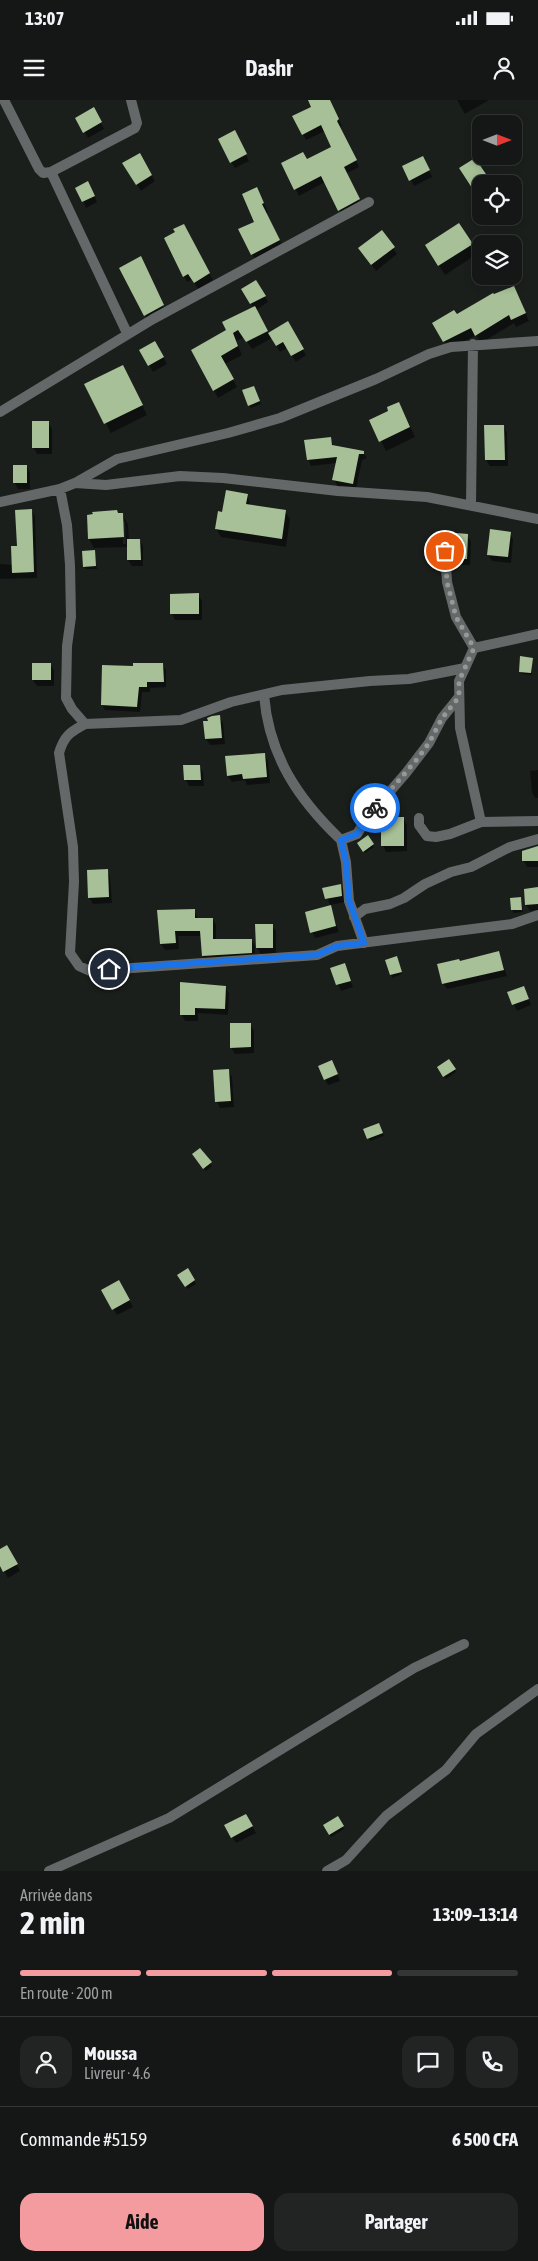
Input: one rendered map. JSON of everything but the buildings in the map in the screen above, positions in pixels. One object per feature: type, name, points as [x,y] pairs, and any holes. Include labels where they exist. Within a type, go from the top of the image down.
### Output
[{"type":"street","points":[[4,100],[39,169],[43,173],[50,172],[135,128],[137,123],[131,100]]},
{"type":"street","points":[[50,172],[127,334]]},
{"type":"street","points":[[0,412],[127,334],[369,202]]},
{"type":"street","points":[[0,502],[60,489],[75,483],[118,459],[228,433],[280,418],[376,379],[429,354],[451,347],[538,341]]},
{"type":"street","points":[[471,505],[473,344]]},
{"type":"street","points":[[75,483],[106,485],[180,476],[223,478],[338,491],[427,497],[538,519]]},
{"type":"street","points":[[60,489],[67,525],[70,565],[71,616],[67,646],[66,698],[72,709],[85,724]]},
{"type":"street","points":[[444,535],[447,582],[456,617],[474,648]]},
{"type":"street","points":[[474,648],[538,634]]},
{"type":"street","points":[[474,648],[459,681],[460,728],[481,822]]},
{"type":"street","points":[[465,668],[409,679],[302,688],[231,702],[181,720],[85,724],[73,730],[63,740],[59,753],[73,847],[74,882],[70,953],[79,966],[90,970],[317,955],[337,946],[512,924],[538,916]]},
{"type":"street","points":[[264,695],[266,716],[278,756],[289,780],[304,801],[341,840],[346,862],[349,900],[364,943]]},
{"type":"street","points":[[341,840],[357,834],[367,818],[418,758],[429,743],[442,718],[459,697]]},
{"type":"street","points":[[419,818],[419,825],[427,836],[436,837],[481,822],[538,820]]},
{"type":"street","points":[[354,917],[365,909],[390,904],[404,898],[425,884],[451,872],[471,867],[510,847],[538,839]]},
{"type":"street","points":[[49,1871],[169,1818],[414,1668],[464,1644]]},
{"type":"street","points":[[327,1871],[346,1860],[386,1816],[446,1770],[476,1734],[538,1689]]},
{"type":"way so far","points":[[375,808],[418,758],[429,743],[442,718],[459,697],[459,681],[474,648],[456,617],[447,582],[445,551]]},
{"type":"route","points":[[109,969],[241,962],[317,955],[337,946],[364,943],[349,900],[346,862],[341,840],[357,834],[375,808]]}]
